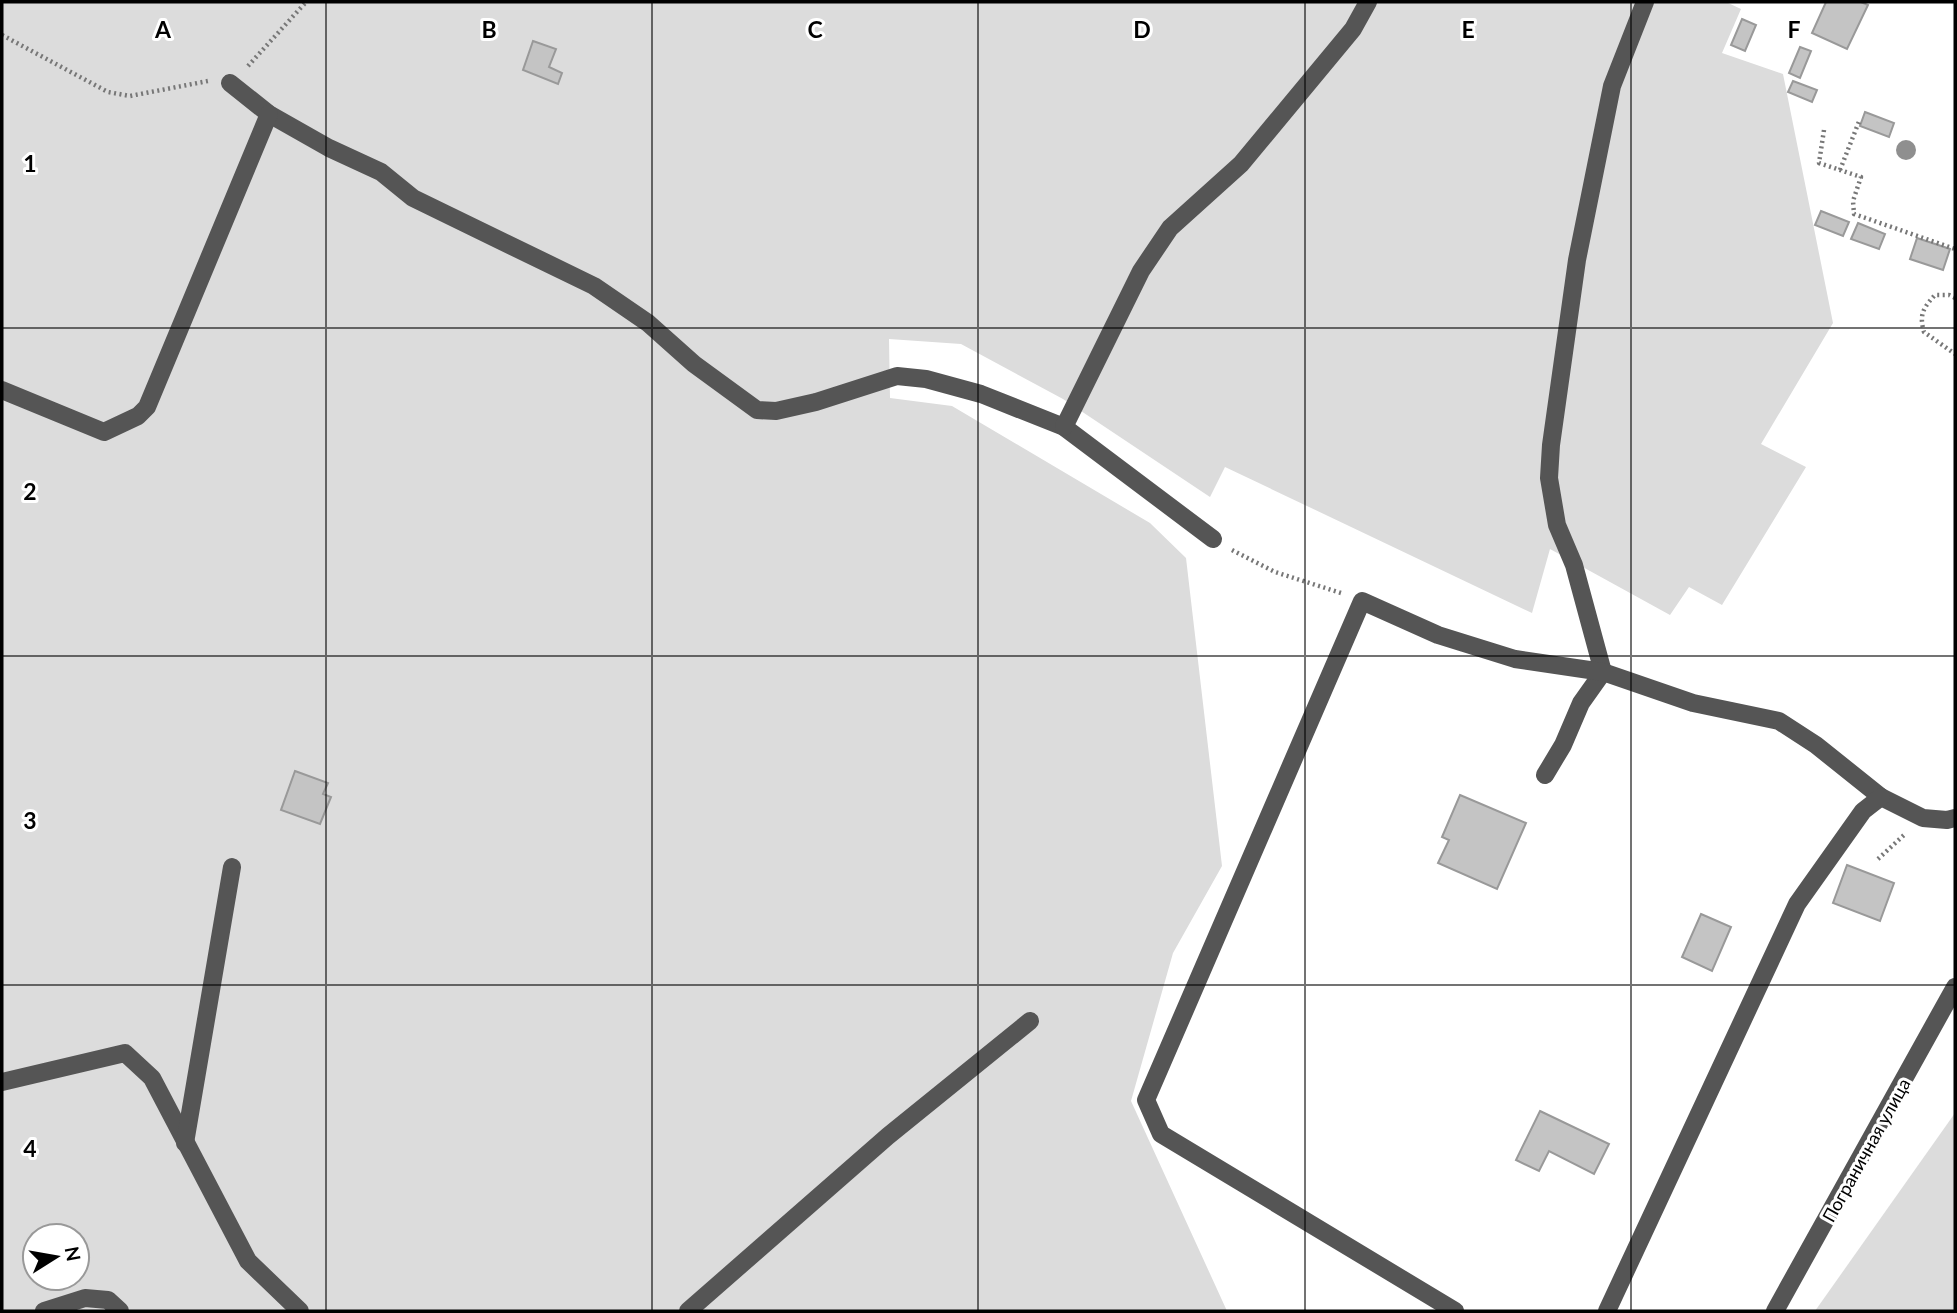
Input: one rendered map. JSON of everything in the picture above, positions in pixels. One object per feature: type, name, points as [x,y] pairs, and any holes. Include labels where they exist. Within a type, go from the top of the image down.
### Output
[{"type":"street","points":[[1064,428],[1141,271],[1170,228],[1241,164],[1353,29],[1368,2]]},
{"type":"street","points":[[1603,672],[1574,565],[1557,525],[1549,478],[1550,456],[1577,260],[1612,86],[1645,2]]},
{"type":"street","points":[[230,83],[269,114],[329,148],[381,172],[413,198],[594,286],[648,323],[694,364],[757,410],[776,411],[817,402],[897,376],[926,379],[981,394],[1064,428],[1213,539]]},
{"type":"street","points":[[2,390],[104,432],[138,416],[147,407],[269,114]]},
{"type":"street","points":[[1455,1311],[1161,1134],[1146,1100],[1362,601],[1438,635],[1515,659],[1603,672],[1693,703],[1779,721],[1816,745],[1881,797],[1923,818],[1955,818]]},
{"type":"street","points":[[1545,775],[1563,745],[1581,703],[1603,672]]},
{"type":"street","points":[[1607,1311],[1797,904],[1863,811],[1881,797]]},
{"type":"street","points":[[186,1143],[232,867]]},
{"type":"street","name":"Пограничная улица","points":[[1775,1311],[1948,1017],[1955,987]]},
{"type":"street","points":[[688,1311],[888,1136],[1030,1021]]},
{"type":"street","points":[[2,1082],[125,1053],[152,1078],[248,1261],[300,1311]]},
{"type":"street","points":[[44,1311],[85,1298],[108,1300],[120,1311]]},
{"type":"path","points":[[2,35],[108,92],[130,96],[215,80],[230,83],[306,2]]},
{"type":"path","points":[[1840,170],[1860,119]]},
{"type":"path","points":[[1824,130],[1819,163],[1861,177],[1853,201],[1854,214],[1955,248]]},
{"type":"path","points":[[1955,298],[1935,295],[1920,317],[1924,332],[1955,354]]},
{"type":"path","points":[[1213,539],[1275,572],[1362,601]]},
{"type":"path","points":[[1878,859],[1923,818]]},
{"type":"shaded area","points":[[2,2],[1726,2],[1741,9],[1722,53],[1783,74],[1833,323],[1761,444],[1806,467],[1722,605],[1689,587],[1670,615],[1550,549],[1532,613],[1225,467],[1210,497],[1063,399],[961,344],[889,339],[890,398],[952,406],[1150,523],[1186,558],[1222,866],[1173,953],[1131,1101],[1227,1311],[2,1311]]},
{"type":"shaded area","points":[[1955,1113],[1955,1311],[1815,1311]]},
{"type":"building","points":[[1826,2],[1861,2],[1868,5],[1847,49],[1812,33]]},
{"type":"building","points":[[1742,19],[1756,25],[1745,51],[1731,45]]},
{"type":"building","points":[[533,41],[556,49],[549,67],[562,73],[558,84],[523,70]]},
{"type":"building","points":[[1800,47],[1811,51],[1800,78],[1789,73]]},
{"type":"building","points":[[1793,81],[1817,90],[1812,102],[1788,92]]},
{"type":"building","points":[[1865,112],[1894,123],[1889,137],[1860,126]]},
{"type":"building","points":[[1821,211],[1849,222],[1843,236],[1815,225]]},
{"type":"building","points":[[1858,223],[1885,234],[1879,249],[1851,239]]},
{"type":"building","points":[[1917,238],[1950,249],[1943,270],[1910,259]]},
{"type":"building","points":[[295,771],[328,783],[323,794],[331,797],[320,824],[281,810]]},
{"type":"building","points":[[1460,795],[1526,823],[1497,889],[1438,863],[1449,840],[1442,837]]},
{"type":"building","points":[[1847,865],[1894,883],[1880,921],[1833,903]]},
{"type":"building","points":[[1701,914],[1731,927],[1712,971],[1682,957]]},
{"type":"building","points":[[1540,1111],[1609,1144],[1594,1174],[1549,1151],[1539,1171],[1516,1160]]}]
